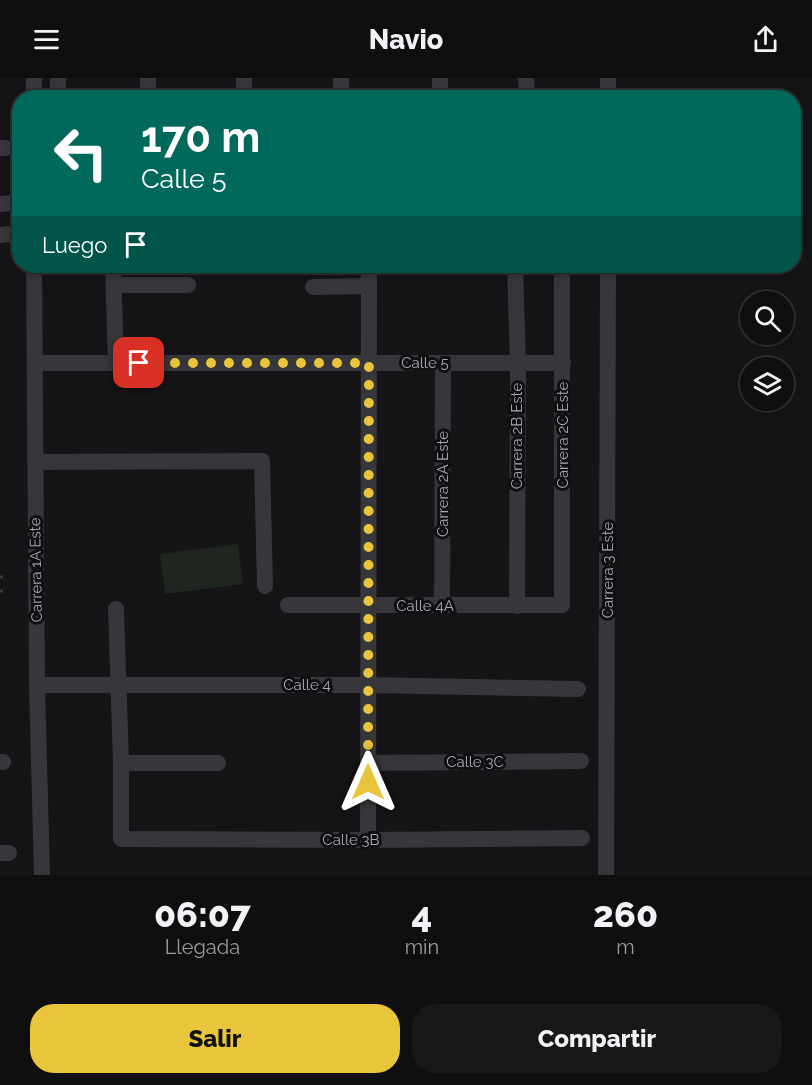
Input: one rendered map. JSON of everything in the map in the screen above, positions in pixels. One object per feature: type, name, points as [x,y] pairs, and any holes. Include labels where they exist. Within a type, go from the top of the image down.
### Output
[{"type":"street","name":"Carrera 1A Este","points":[[34,273],[37,685],[42,875]]},
{"type":"street","points":[[113,273],[116,363]]},
{"type":"street","points":[[368,840],[369,273]]},
{"type":"street","name":"Carrera 2B Este","points":[[515,273],[518,363],[517,606]]},
{"type":"street","name":"Carrera 2C Este","points":[[562,273],[562,605]]},
{"type":"street","name":"Carrera 3 Este","points":[[606,875],[608,273]]},
{"type":"street","points":[[114,285],[188,285]]},
{"type":"street","points":[[313,287],[369,286]]},
{"type":"street","name":"Calle 5","points":[[34,363],[563,363]]},
{"type":"street","name":"Carrera 2A Este","points":[[442,605],[443,363]]},
{"type":"street","points":[[35,462],[262,461],[265,586]]},
{"type":"street","name":"Calle 4A","points":[[288,605],[562,605]]},
{"type":"street","points":[[116,609],[122,763],[218,763]]},
{"type":"street","name":"Calle 4","points":[[37,685],[368,685],[578,689]]},
{"type":"street","name":"Calle 3C","points":[[368,763],[581,761]]},
{"type":"street","name":"Calle 3B","points":[[122,763],[121,839],[582,838]]},
{"type":"path","points":[[0,577],[7,577]]},
{"type":"shaded area","points":[[238,544],[243,584],[165,594],[160,554]]},
{"type":"route","points":[[139,363],[369,363],[368,782]]}]
